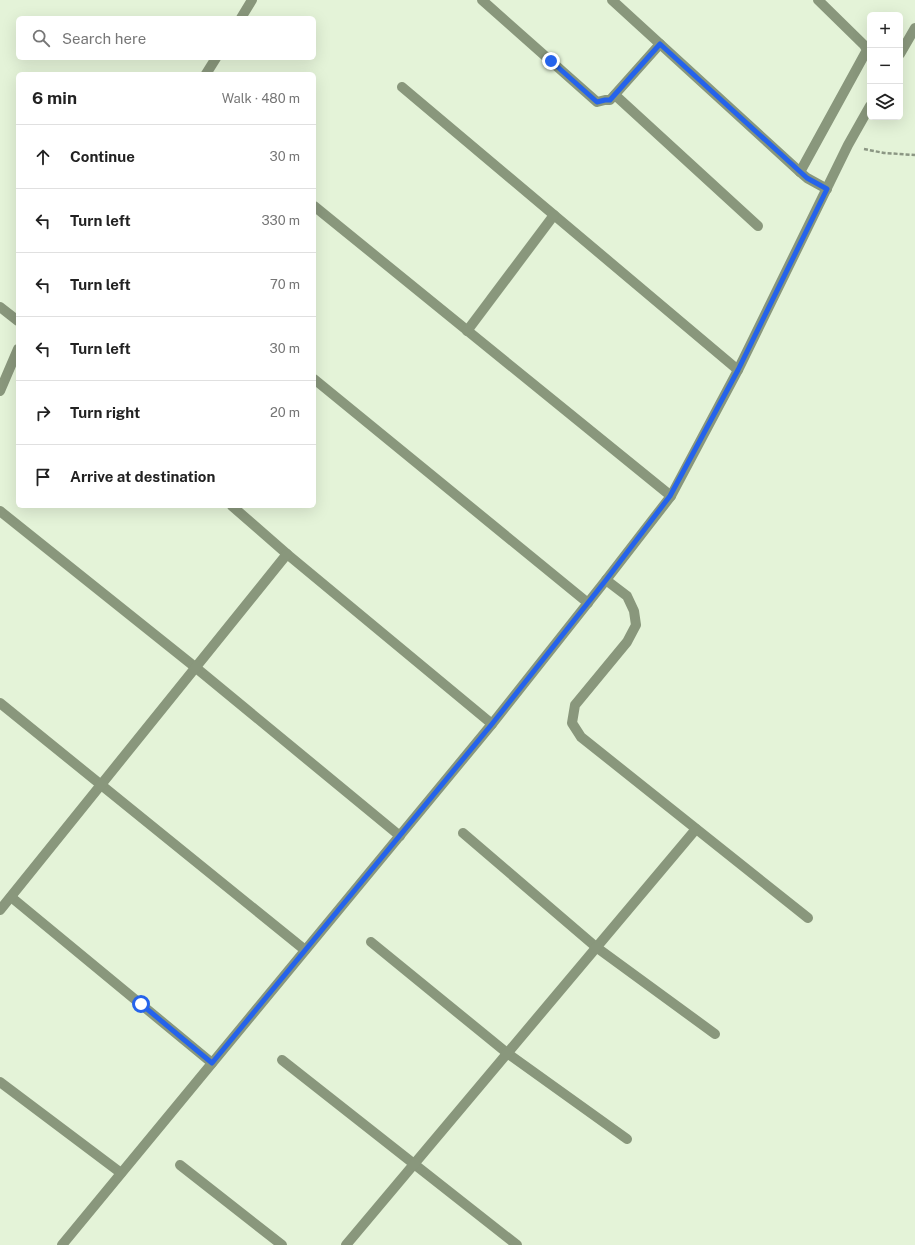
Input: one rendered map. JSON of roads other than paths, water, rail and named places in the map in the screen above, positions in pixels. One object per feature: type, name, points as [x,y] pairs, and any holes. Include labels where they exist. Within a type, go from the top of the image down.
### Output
[{"type":"street","points":[[242,16],[252,0]]},
{"type":"street","points":[[482,0],[597,102],[610,100],[660,44]]},
{"type":"street","points":[[612,0],[800,172],[807,178],[827,189]]},
{"type":"street","points":[[800,172],[868,50],[818,0]]},
{"type":"street","points":[[903,49],[915,28]]},
{"type":"street","points":[[207,72],[215,60]]},
{"type":"street","points":[[402,87],[738,370]]},
{"type":"street","points":[[615,95],[758,226]]},
{"type":"street","points":[[62,1245],[492,724],[606,580],[670,496],[738,370],[848,145],[867,111]]},
{"type":"street","points":[[316,208],[670,496]]},
{"type":"street","points":[[467,331],[554,215]]},
{"type":"street","points":[[0,307],[16,319]]},
{"type":"street","points":[[0,391],[16,354]]},
{"type":"street","points":[[316,381],[588,603]]},
{"type":"street","points":[[234,508],[287,554],[492,724]]},
{"type":"street","points":[[0,511],[196,667],[400,836]]},
{"type":"street","points":[[0,910],[287,554]]},
{"type":"street","points":[[606,580],[627,596],[634,611],[636,625],[627,642],[575,705],[572,723],[581,737],[808,918]]},
{"type":"street","points":[[0,704],[305,950]]},
{"type":"street","points":[[346,1245],[696,829]]},
{"type":"street","points":[[463,833],[596,947],[715,1034]]},
{"type":"street","points":[[11,897],[212,1063]]},
{"type":"street","points":[[371,942],[507,1053],[627,1140]]},
{"type":"street","points":[[282,1060],[517,1245]]},
{"type":"street","points":[[0,1082],[121,1173]]},
{"type":"street","points":[[180,1165],[282,1245]]}]
